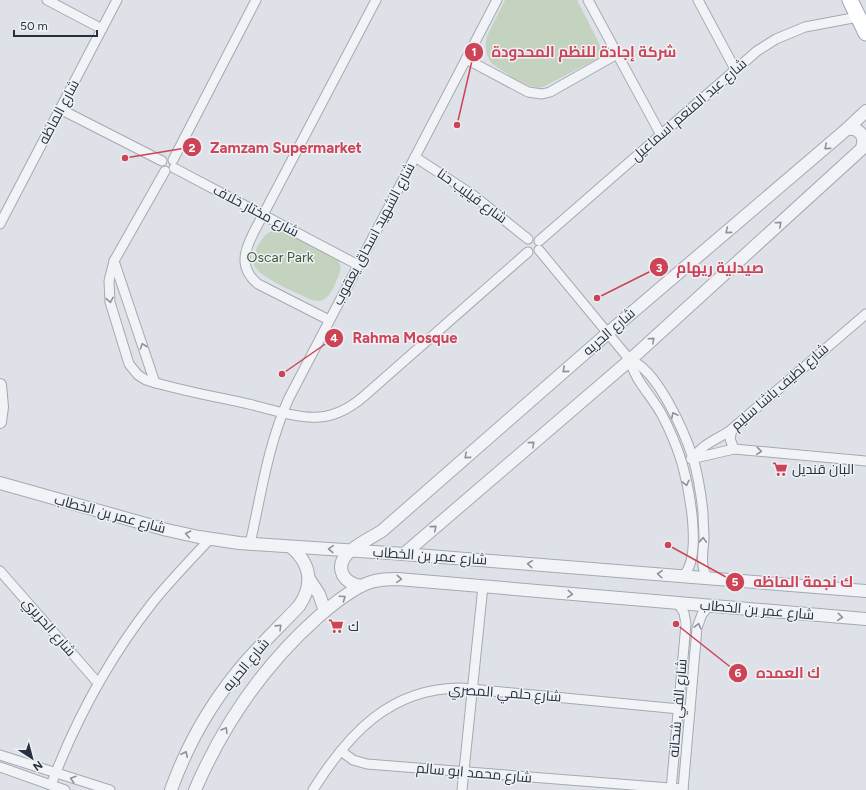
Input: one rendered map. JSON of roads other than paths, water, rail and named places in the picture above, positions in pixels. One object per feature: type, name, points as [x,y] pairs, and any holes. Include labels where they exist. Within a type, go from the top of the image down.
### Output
[{"type":"main road","points":[[850,0],[866,33]]},
{"type":"street","points":[[47,0],[102,28]]},
{"type":"street","name":"شارع الماظه","points":[[0,224],[117,0]]},
{"type":"street","points":[[256,0],[171,167],[114,261],[109,281],[110,302],[129,364],[138,375],[155,383],[283,412],[318,418],[328,416],[346,409],[363,397],[528,252]]},
{"type":"street","points":[[329,320],[263,287],[251,278],[246,269],[245,254],[263,215],[376,0]]},
{"type":"street","name":"شارع الشهيد اسحاق يعقوب","points":[[250,544],[271,447],[292,391],[497,0]]},
{"type":"street","points":[[588,0],[661,135]]},
{"type":"street","points":[[698,0],[735,69]]},
{"type":"street","name":"شارع عبد المنعم اسماعيل","points":[[539,246],[661,135],[757,51],[785,34],[816,24],[858,17]]},
{"type":"street","points":[[466,59],[524,90],[542,94],[550,92],[617,54]]},
{"type":"street","points":[[60,108],[162,161],[166,158],[171,167]]},
{"type":"street","name":"شارع الحريه","points":[[351,550],[383,530],[608,333],[847,129],[866,111]]},
{"type":"street","points":[[404,554],[630,360],[864,147],[864,138],[860,132],[854,129],[847,129]]},
{"type":"street","name":"شارع فيليب حنا","points":[[415,157],[473,195],[528,239]]},
{"type":"street","name":"شارع مختار خلاف","points":[[171,167],[358,264]]},
{"type":"street","points":[[528,252],[524,245],[528,239],[535,238],[539,246],[630,360],[636,376],[651,397],[664,420],[682,462],[690,499],[693,534],[692,561],[688,571],[683,576]]},
{"type":"street","points":[[528,252],[532,254],[539,246]]},
{"type":"street","points":[[114,261],[155,383]]},
{"type":"street","name":"شارع لطيف باشا سليم","points":[[693,459],[703,447],[732,429],[865,319]]},
{"type":"street","points":[[630,360],[644,368],[666,400],[682,429],[693,459],[701,499],[704,533],[702,564],[707,578]]},
{"type":"street","points":[[0,385],[2,407],[0,422]]},
{"type":"street","points":[[732,429],[730,439],[734,449]]},
{"type":"street","points":[[682,462],[734,449],[866,461]]},
{"type":"street","name":"شارع عمر بن الخطاب","points":[[0,483],[167,530],[250,544],[351,550],[866,590]]},
{"type":"street","points":[[51,785],[79,719],[98,683],[119,650],[141,618],[166,587],[210,538]]},
{"type":"street","points":[[291,547],[304,561],[309,579],[319,594],[325,611]]},
{"type":"street","points":[[351,550],[344,557],[341,567],[342,572],[351,583],[361,586]]},
{"type":"street","name":"شارع الحريري","points":[[0,571],[98,683]]},
{"type":"street","name":"شارع الحريه","points":[[171,790],[184,757],[210,710],[242,666],[299,606],[306,594],[309,579]]},
{"type":"street","name":"شارع عمر بن الخطاب","points":[[361,586],[374,581],[392,579],[866,619]]},
{"type":"street","name":"شارع الحريه","points":[[195,790],[214,748],[251,691],[284,652],[325,611],[361,586]]},
{"type":"street","points":[[462,790],[483,586]]},
{"type":"street","name":"شارع الفي شحاته","points":[[671,789],[686,624],[684,613],[678,603]]},
{"type":"street","name":"شارع الفي شحاته","points":[[683,790],[697,628],[702,614],[709,606]]},
{"type":"street","name":"شارع حلمي المصري","points":[[313,790],[341,751],[368,722],[396,703],[417,694],[433,690],[450,688],[472,689],[690,710]]},
{"type":"street","name":"شارع محمد ابو سالم","points":[[341,751],[348,758],[362,763],[683,790]]},
{"type":"street","points":[[0,755],[110,790]]},
{"type":"street","points":[[0,767],[65,790]]},
{"type":"place","name":"شركة إجادة للنظم المحدودة","points":[[457,125]]},
{"type":"place","name":"Zamzam Supermarket","points":[[125,158]]},
{"type":"place","name":"صيدلية ريهام","points":[[597,298]]},
{"type":"place","name":"Rahma Mosque","points":[[282,374]]},
{"type":"place","name":"البان قنديل","points":[[780,469]]},
{"type":"place","name":"ك نجمة الماظه","points":[[668,545]]},
{"type":"place","name":"ك العمده","points":[[676,624]]},
{"type":"place","name":"ك","points":[[336,626]]},
{"type":"park label","name":"Oscar Park","points":[[280,257]]}]
